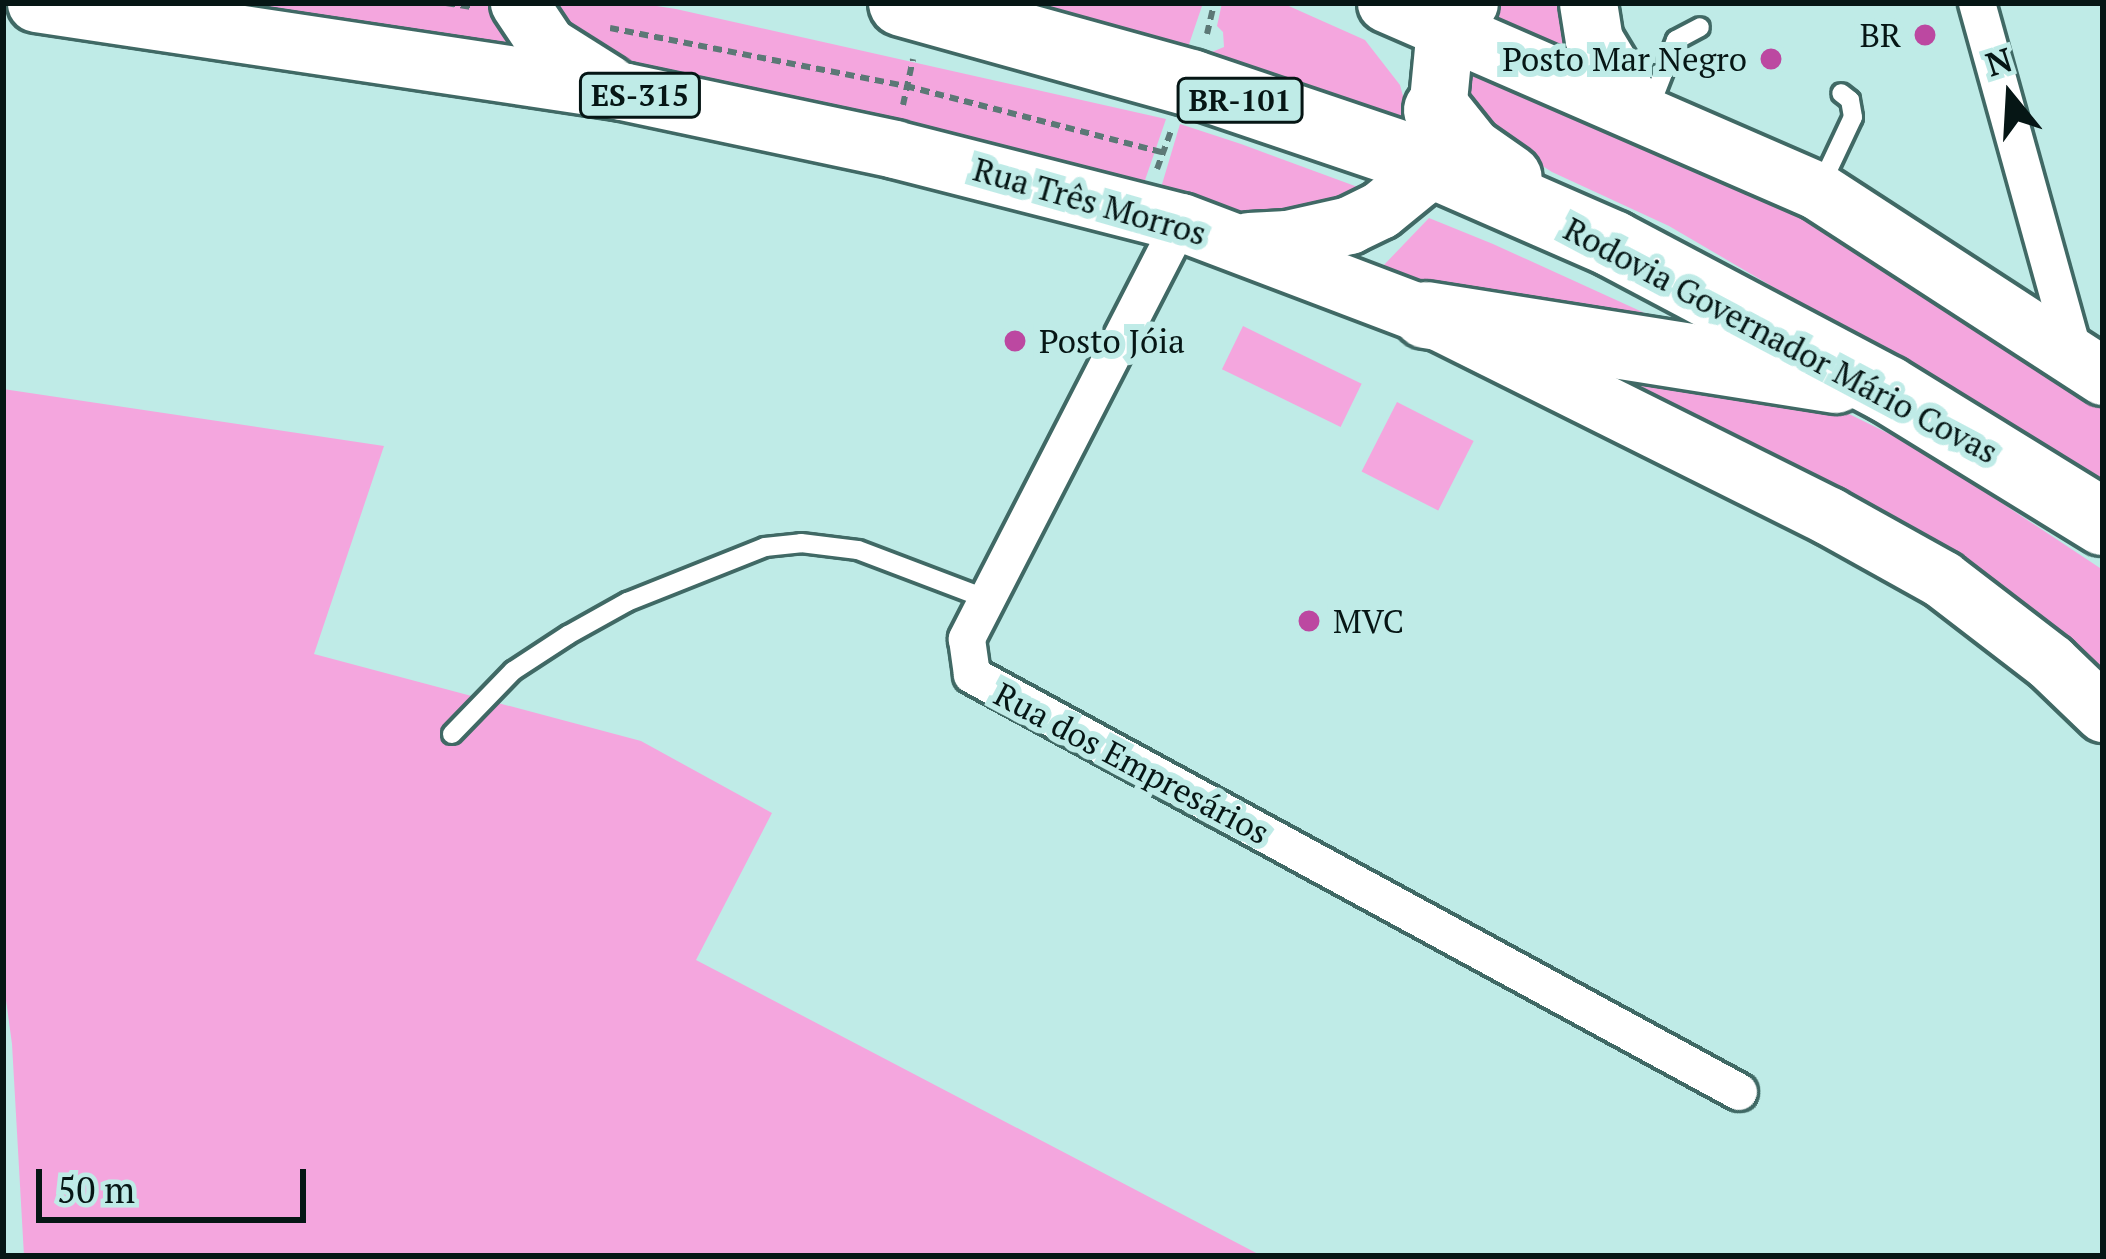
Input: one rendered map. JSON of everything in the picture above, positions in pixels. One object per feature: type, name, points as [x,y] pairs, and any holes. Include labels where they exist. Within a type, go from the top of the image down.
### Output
[{"type":"highway","name":"Rodovia Governador Mário Covas","points":[[913,6],[1191,83],[1433,137],[1613,244],[1887,389],[2103,522]]},
{"type":"highway","points":[[1426,315],[1887,389]]},
{"type":"main road","name":"Rua Três Morros","points":[[36,3],[622,91],[894,148],[1207,232],[1426,315],[1664,429],[1942,579],[2050,662],[2103,713]]},
{"type":"main road","points":[[1376,3],[1412,46],[1433,137]]},
{"type":"main road","points":[[1386,3],[1458,15],[1642,113],[1818,191],[2089,366]]},
{"type":"main road","points":[[1588,3],[1594,40],[1642,113]]},
{"type":"main road","points":[[521,9],[547,45],[622,91]]},
{"type":"main road","points":[[1207,232],[1287,239],[1348,224],[1404,193],[1433,137],[1439,59],[1458,15]]},
{"type":"street","points":[[1977,3],[2089,366]]},
{"type":"street","name":"Rua dos Empresários","points":[[1207,232],[987,599],[967,639],[972,675],[1739,1092]]},
{"type":"lane","points":[[1642,113],[1676,40],[1700,27]]},
{"type":"lane","points":[[1818,191],[1853,117],[1850,100],[1841,93]]},
{"type":"lane","points":[[452,734],[513,671],[568,635],[627,602],[765,548],[801,543],[858,550],[987,599]]},
{"type":"path","points":[[446,3],[521,9],[906,86],[1162,152]]},
{"type":"path","points":[[894,148],[906,86],[913,6]]},
{"type":"shaded area","points":[[160,3],[498,3],[535,57]]},
{"type":"shaded area","points":[[534,3],[637,3],[676,9],[1166,119],[1143,186],[635,83]]},
{"type":"shaded area","points":[[1003,3],[1203,3],[1183,62]]},
{"type":"shaded area","points":[[1222,3],[1282,3],[1365,40],[1400,85],[1409,118],[1406,137],[1207,54],[1224,47],[1223,32],[1217,26]]},
{"type":"shaded area","points":[[1479,3],[1558,3],[1576,61],[1472,12]]},
{"type":"shaded area","points":[[1468,56],[1800,204],[2103,391],[2103,480],[1669,226],[1552,172],[1492,134],[1463,88]]},
{"type":"shaded area","points":[[1180,124],[1374,193],[1358,204],[1244,216],[1160,191]]},
{"type":"shaded area","points":[[1429,218],[1774,372],[1499,316],[1381,268]]},
{"type":"shaded area","points":[[1243,326],[1362,384],[1341,427],[1222,369]]},
{"type":"shaded area","points":[[1528,342],[1843,411],[1920,449],[2103,570],[2103,682]]},
{"type":"shaded area","points":[[3,389],[384,446],[314,654],[641,741],[772,813],[696,960],[1262,1256],[24,1256],[12,1044],[3,978]]},
{"type":"shaded area","points":[[1397,402],[1474,441],[1438,511],[1362,471]]},
{"type":"place","name":"BR","points":[[1925,35]]},
{"type":"place","name":"Posto Mar Negro","points":[[1771,59]]},
{"type":"place","name":"Posto Jóia","points":[[1015,341]]},
{"type":"place","name":"MVC","points":[[1309,621]]}]
